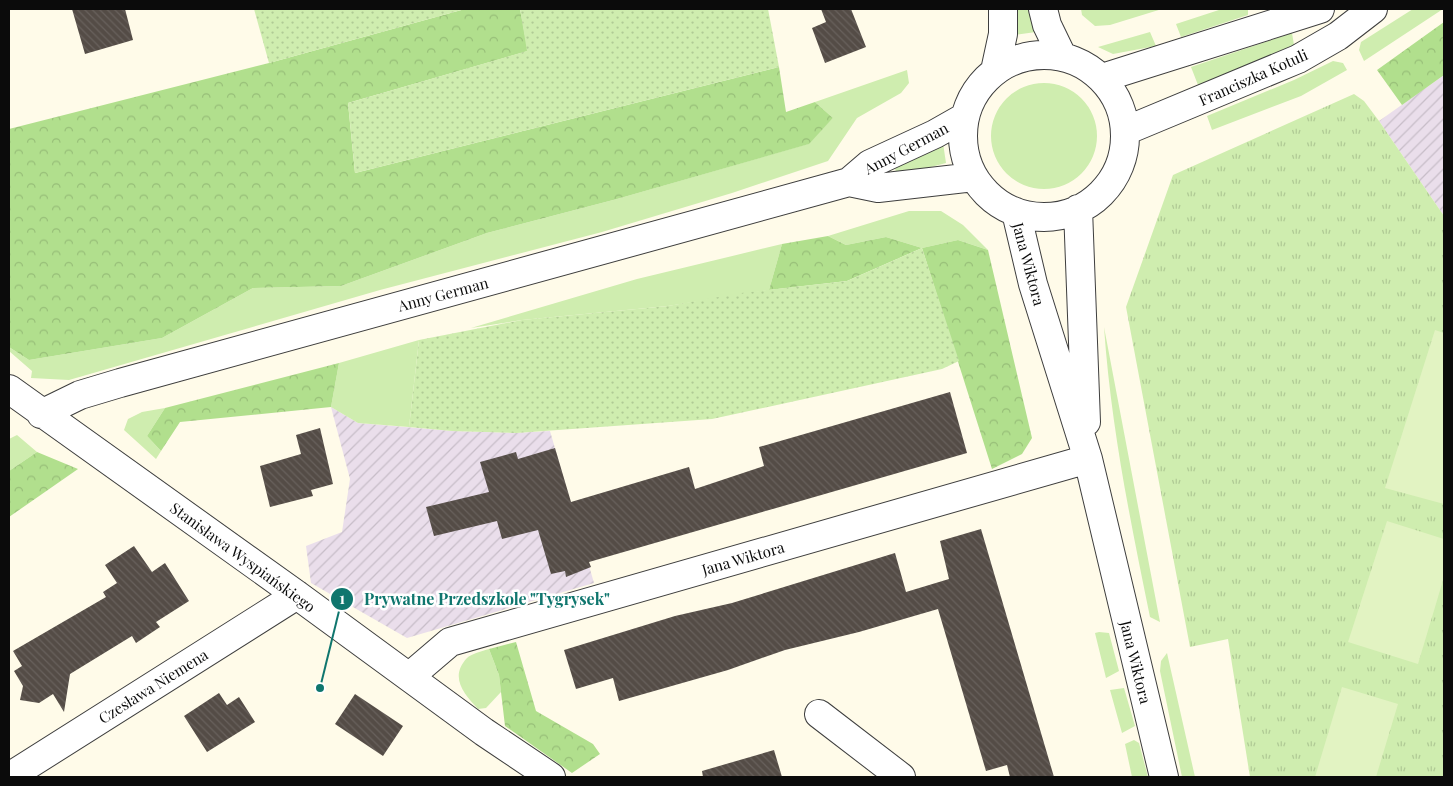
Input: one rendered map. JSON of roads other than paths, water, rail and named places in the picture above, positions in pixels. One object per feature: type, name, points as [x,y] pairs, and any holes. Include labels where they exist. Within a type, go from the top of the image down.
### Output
[{"type":"street","points":[[995,71],[1003,34],[1003,9]]},
{"type":"street","points":[[1043,9],[1062,56]]},
{"type":"street","points":[[1102,78],[1267,17],[1320,9]]},
{"type":"street","name":"Franciszka Kotuli","points":[[1125,131],[1298,59],[1338,36],[1374,9]]},
{"type":"street","points":[[1062,56],[1073,60],[1102,78],[1114,94],[1121,112],[1125,131],[1123,155],[1115,177],[1099,196],[1078,209],[1062,214],[1032,216],[1016,212],[987,194],[974,177],[964,147],[965,117],[976,92],[995,71],[1026,57],[1062,56]]},
{"type":"street","name":"Anny German","points":[[41,414],[80,396],[120,383],[849,182],[870,164],[935,134],[965,117]]},
{"type":"street","name":"Anny German","points":[[849,182],[878,188],[974,177]]},
{"type":"street","name":"Jana Wiktora","points":[[1078,209],[1088,459]]},
{"type":"street","name":"Jana Wiktora","points":[[1016,212],[1033,284],[1088,459],[1164,777]]},
{"type":"street","name":"Stanisława Wyspiańskiego","points":[[9,389],[41,414],[297,595],[409,678],[551,777]]},
{"type":"street","name":"Jana Wiktora","points":[[409,678],[450,642],[1088,459]]},
{"type":"street","name":"Czesława Niemena","points":[[9,777],[297,595]]},
{"type":"street","points":[[819,714],[900,777]]},
{"type":"place","name":"Prywatne Przedszkole \"Tygrysek\"","points":[[320,688]]}]
